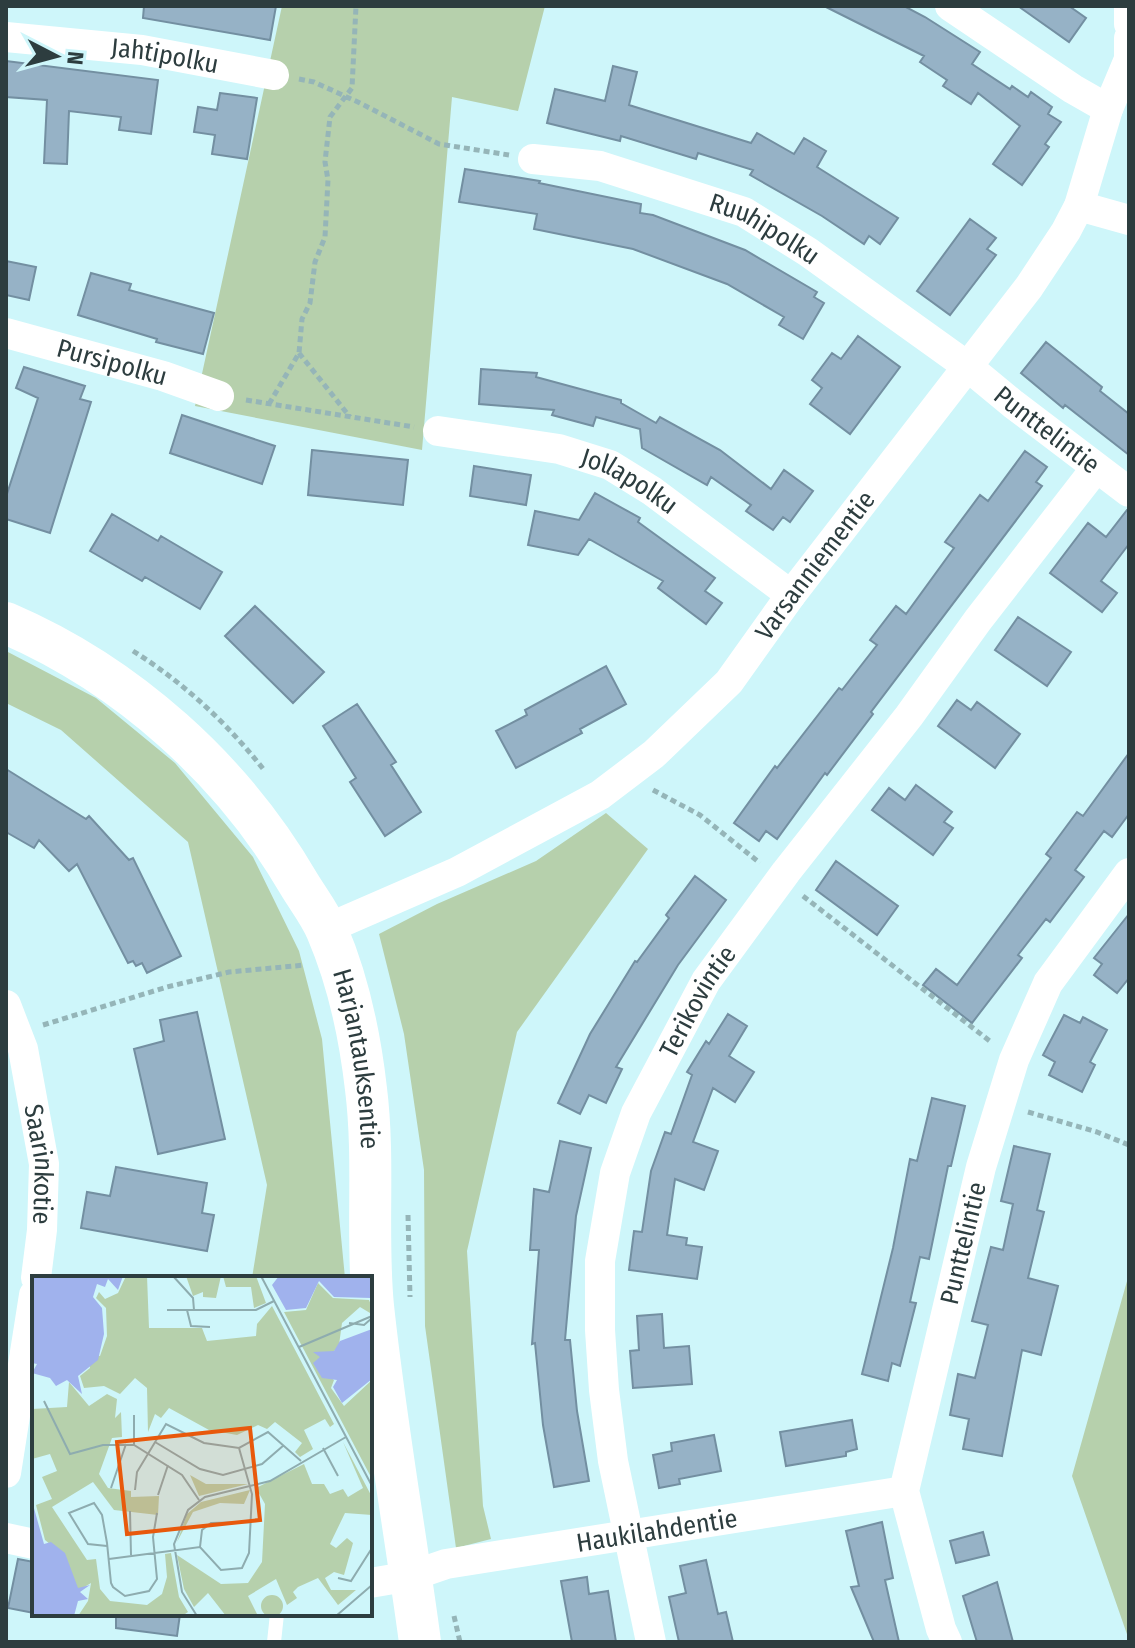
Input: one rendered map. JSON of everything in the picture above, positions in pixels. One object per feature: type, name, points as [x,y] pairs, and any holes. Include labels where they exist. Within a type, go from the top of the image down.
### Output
[{"type":"street","points":[[950,6],[1108,109]]},
{"type":"street","points":[[1129,6],[1129,24]]},
{"type":"street","name":"Jahtipolku","points":[[6,37],[142,50],[274,75]]},
{"type":"street","name":"Varsanniementie","points":[[332,946],[612,786],[654,754],[729,682],[791,595],[1029,287],[1079,206],[1108,109],[1129,59],[1129,38]]},
{"type":"street","name":"Ruuhipolku","points":[[533,159],[600,166],[744,212],[808,252],[967,366]]},
{"type":"street","points":[[1079,206],[1129,220]]},
{"type":"street","name":"Pursipolku","points":[[6,333],[163,376],[219,396]]},
{"type":"street","name":"Punttelintie","points":[[967,366],[1129,492]]},
{"type":"street","name":"Jollapolku","points":[[438,431],[559,449],[610,465],[652,491],[791,595]]},
{"type":"street","name":"Terikovintie","points":[[651,1642],[613,1461],[600,1330],[600,1261],[615,1173],[636,1113],[706,981],[780,879],[909,716],[978,620],[1096,468]]},
{"type":"street","name":"Harjantauksentie","points":[[6,623],[30,633],[120,686],[172,729],[224,781],[278,847],[332,946],[351,1002],[367,1090],[373,1303],[420,1642]]},
{"type":"street","name":"Punttelintie","points":[[947,1642],[904,1491],[981,1167],[1014,1060],[1048,983],[1129,873]]},
{"type":"street","name":"Saarinkotie","points":[[6,1005],[23,1049],[44,1164],[42,1230],[36,1276]]},
{"type":"street","points":[[6,1473],[32,1308]]},
{"type":"street","name":"Haukilahdentie","points":[[411,1576],[446,1564],[904,1491]]},
{"type":"street","points":[[6,1538],[32,1544]]},
{"type":"street","points":[[372,1583],[411,1576]]},
{"type":"lane","points":[[274,1642],[277,1616]]},
{"type":"path","points":[[269,404],[299,353],[302,319],[310,303],[315,262],[325,237],[328,180],[325,162],[330,117],[352,88],[356,6]]},
{"type":"path","points":[[274,75],[314,82],[439,144],[533,159]]},
{"type":"path","points":[[299,353],[350,417]]},
{"type":"path","points":[[219,396],[438,431]]},
{"type":"path","points":[[612,786],[648,787],[700,815],[1014,1060]]},
{"type":"path","points":[[17,1033],[167,987],[332,946]]},
{"type":"path","points":[[1000,1104],[1097,1132],[1129,1145]]},
{"type":"green space","points":[[282,6],[545,6],[518,111],[452,97],[422,450],[195,406]]},
{"type":"green space","points":[[6,651],[96,698],[175,763],[253,857],[299,951],[322,1039],[345,1276],[252,1276],[267,1185],[188,842],[61,730],[6,703]]},
{"type":"green space","points":[[606,813],[648,849],[517,1032],[467,1251],[483,1506],[491,1539],[456,1548],[425,1326],[424,1170],[404,1034],[379,934],[437,904],[536,861]]},
{"type":"green space","points":[[1129,1274],[1129,1640],[1072,1476]]},
{"type":"building","points":[[144,6],[276,6],[270,40],[143,18]]},
{"type":"building","points":[[824,6],[904,6],[980,52],[972,64],[1010,89],[1012,86],[1028,97],[1031,92],[1052,107],[1048,114],[1061,122],[1045,144],[1049,147],[1022,185],[993,164],[1020,126],[978,93],[971,104],[943,86],[947,80],[920,62],[924,56]]},
{"type":"building","points":[[1018,6],[1069,6],[1086,18],[1069,42]]},
{"type":"building","points":[[6,61],[158,80],[151,134],[119,130],[121,117],[69,111],[67,164],[44,163],[47,100],[6,97]]},
{"type":"building","points":[[613,66],[637,72],[629,105],[751,143],[757,133],[794,154],[804,138],[826,151],[817,167],[898,218],[880,244],[869,236],[864,244],[750,175],[753,170],[698,153],[696,159],[621,136],[620,141],[547,123],[555,89],[605,101]]},
{"type":"building","points":[[220,93],[257,98],[247,159],[212,154],[215,135],[194,132],[198,107],[217,110]]},
{"type":"building","points":[[465,169],[540,181],[641,204],[640,213],[653,215],[745,250],[817,292],[814,297],[824,303],[803,339],[779,325],[784,317],[727,284],[633,249],[534,229],[537,214],[459,202]]},
{"type":"building","points":[[970,219],[996,238],[987,249],[996,255],[950,315],[917,291]]},
{"type":"building","points":[[6,261],[36,267],[29,300],[6,295]]},
{"type":"building","points":[[91,273],[131,284],[129,290],[214,313],[203,354],[156,342],[157,339],[78,315]]},
{"type":"building","points":[[858,336],[900,367],[850,434],[810,404],[822,388],[812,380],[832,353],[841,359]]},
{"type":"building","points":[[1046,342],[1102,387],[1100,391],[1129,414],[1129,455],[1065,405],[1063,408],[1021,373]]},
{"type":"building","points":[[24,367],[85,386],[80,399],[91,402],[50,533],[6,519],[6,497],[38,398],[16,388]]},
{"type":"building","points":[[481,369],[537,373],[536,377],[621,400],[621,403],[656,423],[660,417],[720,450],[771,489],[784,470],[813,491],[790,522],[783,517],[773,530],[746,511],[751,505],[711,477],[707,485],[642,448],[640,429],[596,417],[593,426],[552,415],[554,410],[479,404]]},
{"type":"building","points":[[182,415],[275,446],[262,484],[170,453]]},
{"type":"building","points":[[312,450],[408,460],[403,505],[308,495]]},
{"type":"building","points":[[1025,451],[1047,467],[1036,482],[1042,486],[777,839],[766,831],[759,841],[734,823],[775,766],[777,768],[877,645],[870,640],[896,606],[906,614],[954,548],[945,542],[980,495],[988,501]]},
{"type":"building","points":[[474,466],[531,475],[526,505],[470,496]]},
{"type":"building","points":[[595,493],[640,518],[638,522],[715,578],[705,591],[722,603],[706,624],[658,588],[663,581],[589,539],[578,555],[528,545],[535,511],[579,520]]},
{"type":"building","points":[[1127,510],[1129,544],[1101,581],[1117,593],[1102,612],[1050,573],[1088,523],[1106,537]]},
{"type":"building","points":[[112,514],[158,541],[161,536],[222,572],[200,609],[145,577],[142,581],[90,551]]},
{"type":"building","points":[[255,606],[324,672],[293,703],[225,636]]},
{"type":"building","points":[[1018,617],[1071,652],[1047,686],[995,650]]},
{"type":"building","points":[[606,666],[626,704],[580,729],[582,733],[516,768],[496,731],[527,715],[525,710]]},
{"type":"building","points":[[957,700],[971,710],[977,702],[1020,734],[995,768],[938,726]]},
{"type":"building","points":[[357,704],[396,762],[391,765],[421,812],[385,836],[350,782],[356,778],[323,726]]},
{"type":"building","points":[[1129,753],[1129,814],[1112,837],[1104,831],[1075,870],[1084,877],[1050,922],[1046,919],[1018,955],[1022,958],[972,1023],[923,985],[936,969],[957,985],[1051,858],[1046,854],[1077,812],[1083,816]]},
{"type":"building","points":[[6,769],[86,819],[89,816],[129,860],[133,858],[181,956],[147,973],[142,963],[136,966],[133,961],[128,963],[77,864],[69,871],[39,840],[34,848],[6,832]]},
{"type":"building","points":[[916,785],[952,812],[944,822],[953,828],[933,855],[872,810],[889,788],[905,800]]},
{"type":"building","points":[[836,861],[898,906],[877,935],[816,890]]},
{"type":"building","points":[[695,876],[726,900],[678,965],[616,1067],[622,1069],[606,1103],[589,1095],[580,1114],[558,1103],[590,1034],[635,961],[669,918],[666,915]]},
{"type":"building","points":[[1129,914],[1129,978],[1117,993],[1094,975],[1102,964],[1094,958]]},
{"type":"building","points":[[197,1012],[225,1139],[158,1154],[134,1049],[164,1041],[160,1020]]},
{"type":"building","points":[[728,1014],[747,1026],[729,1056],[754,1072],[735,1102],[713,1088],[693,1142],[718,1151],[704,1190],[675,1179],[667,1235],[687,1238],[686,1245],[702,1247],[697,1279],[629,1270],[634,1231],[642,1232],[651,1171],[665,1132],[671,1134],[692,1075],[687,1072]]},
{"type":"building","points":[[1064,1015],[1080,1023],[1083,1017],[1107,1030],[1090,1062],[1095,1065],[1082,1092],[1049,1075],[1055,1062],[1043,1055]]},
{"type":"building","points":[[932,1098],[965,1106],[951,1166],[948,1166],[929,1259],[920,1257],[910,1302],[916,1303],[900,1366],[892,1363],[888,1381],[862,1374],[893,1248],[910,1159],[917,1161]]},
{"type":"building","points":[[560,1141],[591,1148],[576,1216],[565,1340],[570,1340],[577,1411],[589,1481],[554,1487],[543,1425],[535,1343],[532,1344],[539,1250],[530,1250],[534,1189],[549,1192]]},
{"type":"building","points":[[1014,1146],[1050,1154],[1037,1210],[1044,1212],[1028,1278],[1058,1286],[1041,1355],[1022,1350],[1002,1456],[963,1449],[969,1419],[950,1415],[958,1374],[975,1378],[988,1325],[972,1321],[991,1247],[1003,1250],[1013,1204],[1001,1201]]},
{"type":"building","points":[[116,1167],[207,1183],[202,1213],[214,1215],[207,1251],[81,1228],[87,1192],[110,1196]]},
{"type":"building","points":[[662,1314],[664,1348],[689,1346],[692,1384],[633,1388],[630,1351],[639,1350],[637,1316]]},
{"type":"building","points":[[852,1420],[857,1449],[846,1452],[846,1456],[786,1466],[780,1432]]},
{"type":"building","points":[[714,1435],[721,1471],[679,1479],[680,1484],[659,1488],[653,1455],[672,1451],[671,1443]]},
{"type":"building","points":[[882,1522],[893,1578],[885,1580],[899,1642],[874,1642],[851,1587],[859,1586],[846,1531]]},
{"type":"building","points":[[983,1532],[989,1555],[956,1563],[950,1541]]},
{"type":"building","points":[[18,1559],[32,1562],[32,1613],[8,1608]]},
{"type":"building","points":[[706,1560],[718,1614],[726,1612],[733,1642],[679,1642],[669,1597],[686,1593],[680,1566]]},
{"type":"building","points":[[587,1577],[589,1594],[608,1591],[616,1642],[572,1642],[561,1581]]},
{"type":"building","points":[[997,1582],[1013,1642],[977,1642],[963,1596]]},
{"type":"building","points":[[116,1616],[180,1616],[177,1636],[116,1628]]}]
